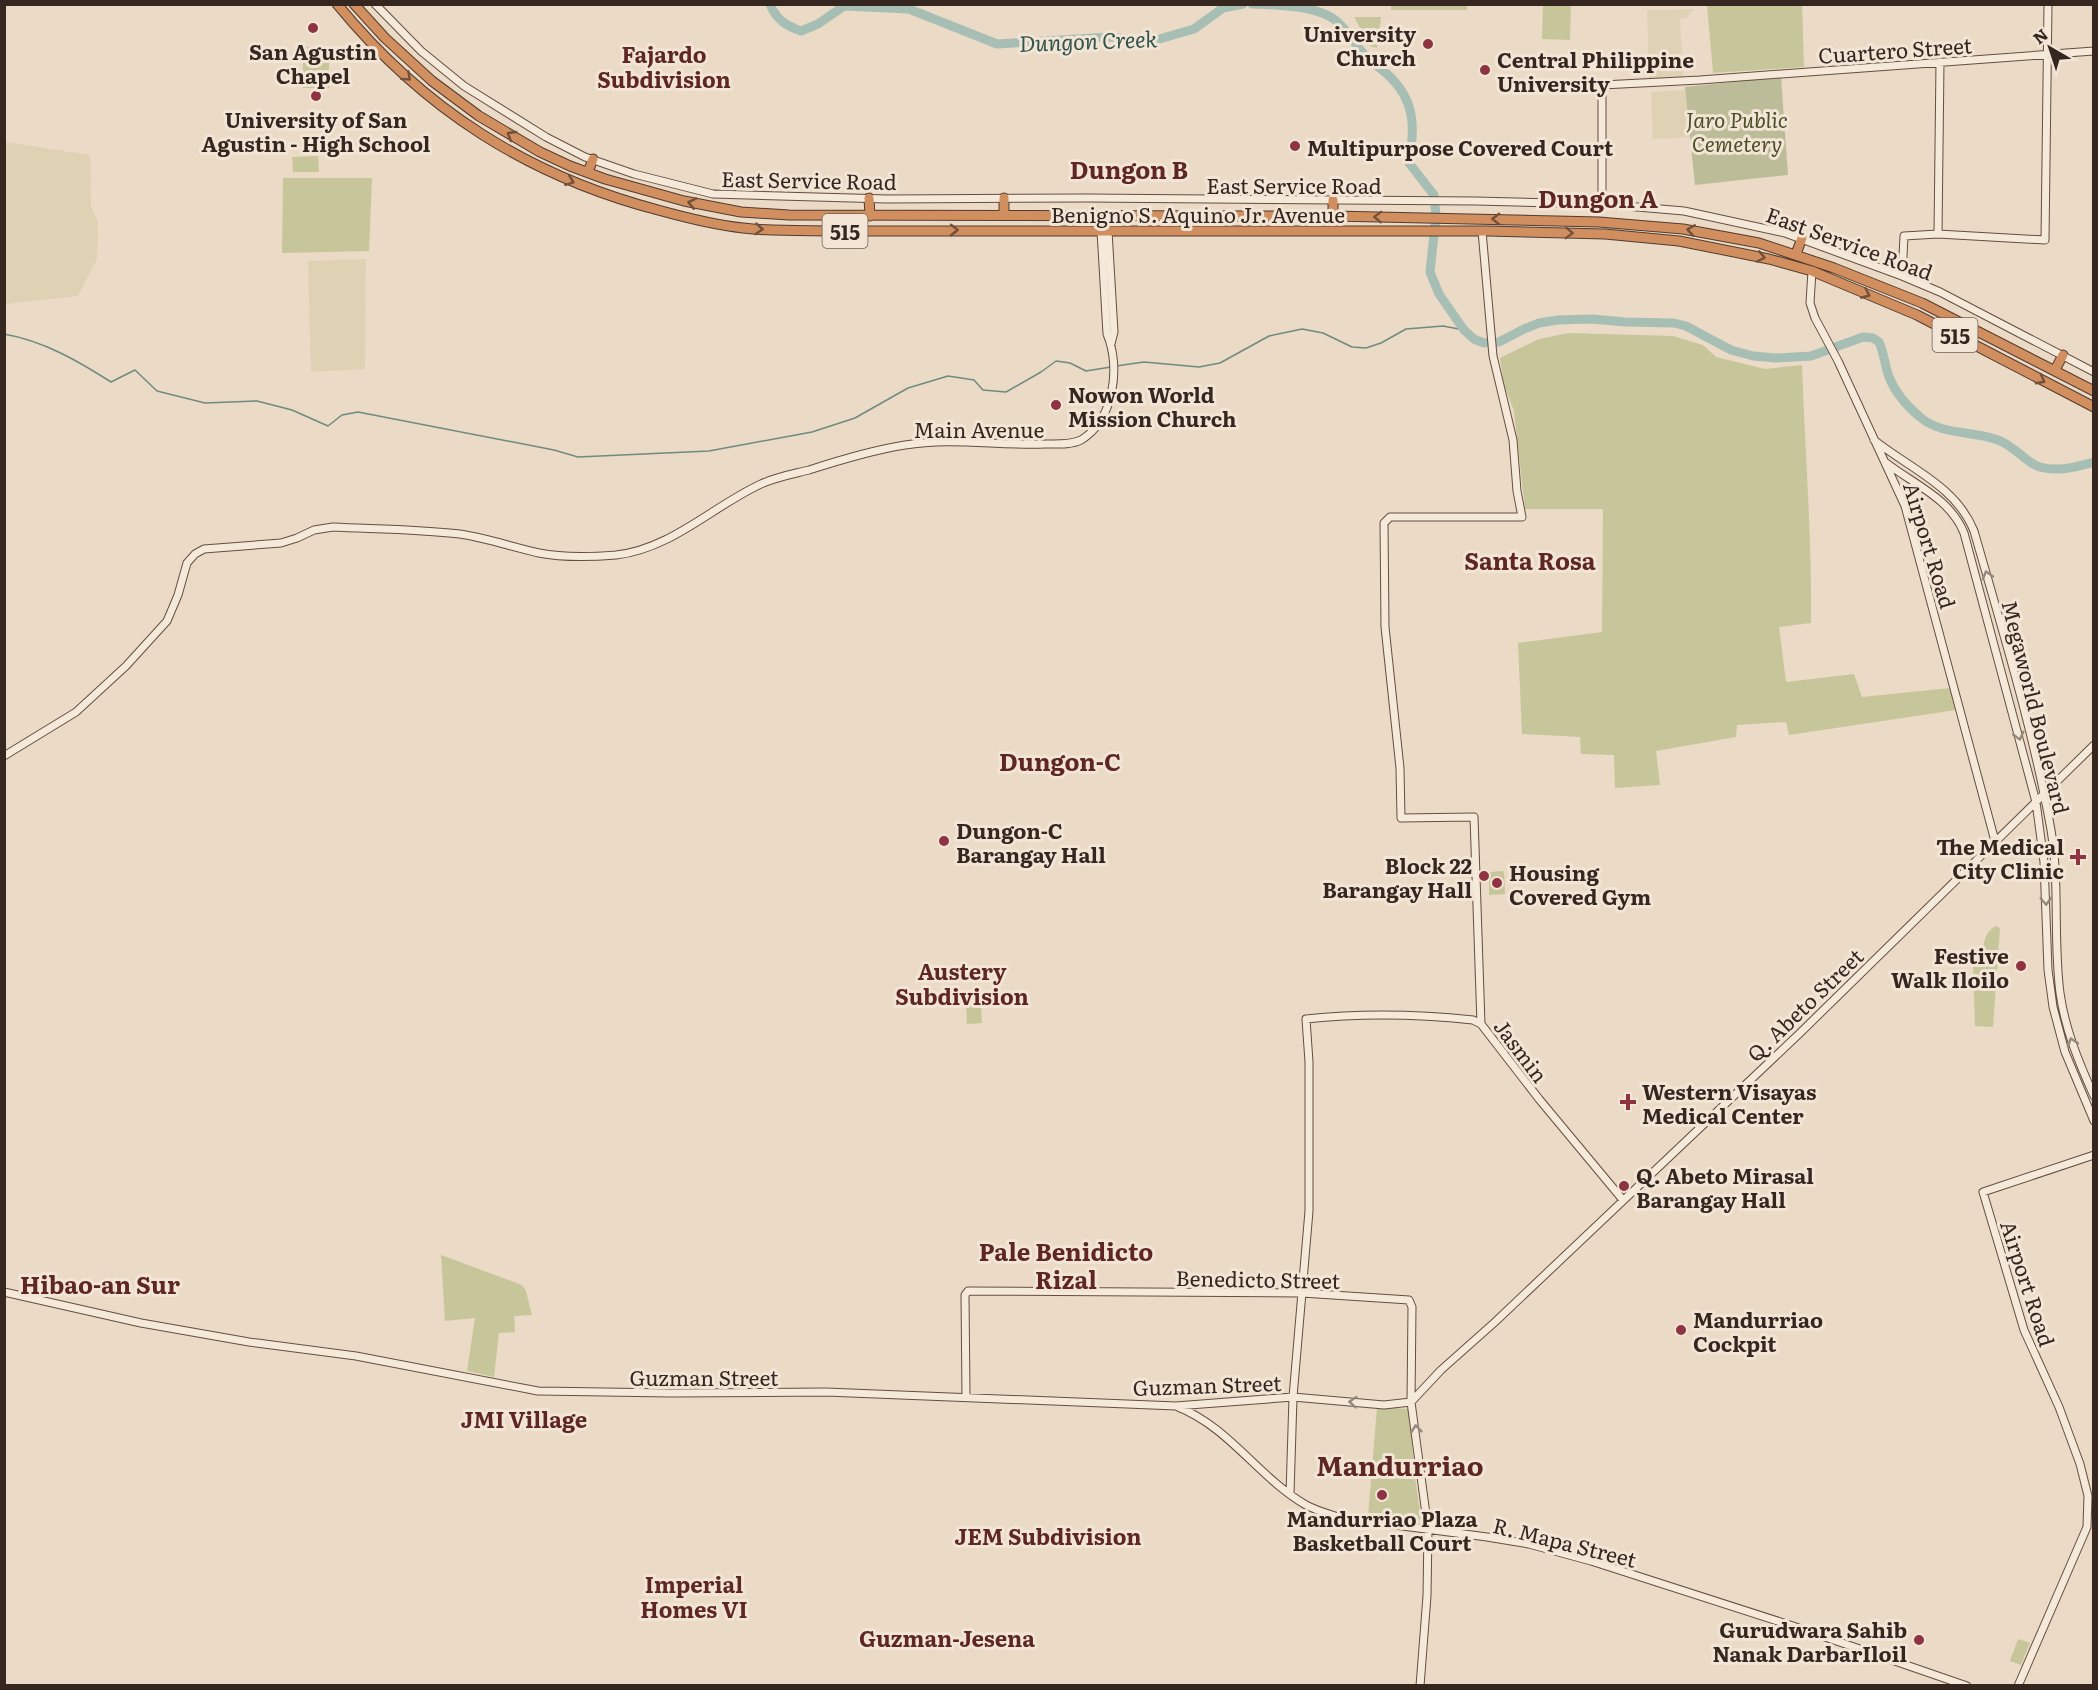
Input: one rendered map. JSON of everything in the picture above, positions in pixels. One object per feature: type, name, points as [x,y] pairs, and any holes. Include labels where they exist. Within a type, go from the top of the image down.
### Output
[{"type":"highway","name":"Benigno S. Aquino Jr. Avenue","points":[[337,4],[366,38],[406,77],[470,126],[536,166],[620,200],[708,223],[764,230],[824,231],[1482,231],[1599,234],[1679,241],[1769,259],[1812,271],[1917,315],[2094,407]]},
{"type":"highway","name":"Benigno S. Aquino Jr. Avenue","points":[[361,6],[385,38],[418,69],[479,116],[540,152],[627,185],[711,207],[789,215],[825,216],[1448,218],[1599,222],[1694,231],[1735,238],[1796,254],[1922,303],[2094,391]]},
{"type":"highway","points":[[470,126],[479,116]]},
{"type":"highway","points":[[588,172],[593,159]]},
{"type":"highway","points":[[620,200],[627,185]]},
{"type":"highway","points":[[869,198],[870,216]]},
{"type":"highway","points":[[1004,198],[1004,215]]},
{"type":"highway","points":[[1333,200],[1333,216]]},
{"type":"highway","points":[[1047,215],[1047,230]]},
{"type":"highway","points":[[824,231],[825,216]]},
{"type":"highway","points":[[1230,230],[1232,216]]},
{"type":"highway","points":[[1599,222],[1599,234]]},
{"type":"highway","points":[[1796,254],[1802,238]]},
{"type":"highway","points":[[1885,302],[1890,291]]},
{"type":"highway","points":[[2055,370],[2063,355]]},
{"type":"street","name":"East Service Road","points":[[375,4],[421,51],[464,86],[546,138],[634,174],[713,194],[869,198],[1602,204],[1684,211],[1752,224],[1802,238],[1902,276],[1940,292],[2094,372]]},
{"type":"street","points":[[1902,276],[1904,236],[1938,234],[2044,240],[2049,53],[2048,4]]},
{"type":"street","name":"Cuartero Street","points":[[1602,204],[1602,86],[2094,51]]},
{"type":"street","points":[[1938,234],[1940,62]]},
{"type":"street","name":"Main Avenue","points":[[4,756],[76,712],[126,666],[167,621],[178,595],[187,563],[195,554],[204,549],[281,543],[314,530],[333,527],[458,534],[485,538],[539,553],[570,556],[620,554],[642,549],[680,532],[719,506],[762,483],[899,446],[961,442],[1023,445],[1074,443],[1084,437],[1101,420],[1110,396],[1113,378],[1113,355],[1107,334],[1104,231]]},
{"type":"street","name":"Jasmin","points":[[1482,231],[1493,356],[1513,440],[1517,491],[1522,517],[1390,517],[1384,523],[1385,627],[1400,768],[1401,818],[1474,817],[1480,1024],[1623,1200]]},
{"type":"street","name":"Airport Road","points":[[1812,271],[1810,303],[1815,318],[1838,361],[1905,506],[1995,841]]},
{"type":"street","name":"Megaworld Boulevard","points":[[1874,440],[1950,495],[1960,505],[1974,531],[2039,770],[2051,831],[2060,993],[2072,1043],[2094,1096]]},
{"type":"street","name":"Megaworld Boulevard","points":[[1885,462],[1943,503],[1957,519],[1964,533],[2036,802],[2041,832],[2048,970],[2053,1007],[2065,1052],[2094,1121]]},
{"type":"street","points":[[1943,503],[1942,494],[1950,495]]},
{"type":"street","points":[[1999,662],[2006,666],[2009,658]]},
{"type":"street","points":[[2013,715],[2016,707],[2024,712]]},
{"type":"street","name":"Q. Abeto Street","points":[[1412,1402],[1441,1370],[1495,1322],[1791,1041],[2094,745]]},
{"type":"street","points":[[2029,773],[2035,776],[2039,770]]},
{"type":"street","points":[[2041,832],[2046,826],[2051,831]]},
{"type":"street","points":[[1290,1494],[1293,1397],[1308,1211],[1309,1071],[1306,1019],[1400,1015],[1473,1020],[1480,1024]]},
{"type":"street","name":"Airport Road","points":[[2018,1686],[2086,1527],[2088,1496],[2081,1467],[2064,1421],[2024,1330],[1983,1192],[2094,1155]]},
{"type":"street","name":"Benedicto Street","points":[[966,1396],[965,1295],[968,1291],[1302,1293],[1409,1300],[1412,1307],[1412,1402]]},
{"type":"street","name":"Guzman Street","points":[[4,1292],[148,1324],[249,1342],[356,1356],[538,1391],[826,1392],[1176,1406],[1293,1397],[1384,1405],[1412,1402]]},
{"type":"street","points":[[1412,1402],[1428,1529],[1427,1596],[1420,1686]]},
{"type":"street","name":"R. Mapa Street","points":[[1176,1406],[1195,1413],[1206,1421],[1290,1494],[1318,1511],[1341,1518],[1529,1544],[1591,1561],[1841,1642],[1967,1686]]},
{"type":"shaded area","points":[[1694,9],[1686,18],[1680,19],[1683,77],[1649,80],[1647,10]]},
{"type":"shaded area","points":[[1685,90],[1691,137],[1653,139],[1651,92]]},
{"type":"shaded area","points":[[5,142],[90,155],[91,207],[98,221],[97,259],[78,296],[5,304]]},
{"type":"shaded area","points":[[366,259],[365,369],[311,372],[308,261]]},
{"type":"green space","points":[[1391,5],[1467,5],[1467,10],[1391,10]]},
{"type":"green space","points":[[1543,5],[1571,5],[1570,40],[1542,39]]},
{"type":"green space","points":[[1707,5],[1802,5],[1804,67],[1713,73]]},
{"type":"green space","points":[[1354,17],[1381,17],[1377,48],[1370,46]]},
{"type":"green space","points":[[303,47],[329,47],[329,88],[303,88]]},
{"type":"green space","name":"Jaro Public Cemetery","points":[[1781,77],[1788,175],[1695,185],[1685,87]]},
{"type":"green space","points":[[318,156],[319,172],[293,172],[292,157]]},
{"type":"green space","points":[[283,178],[372,178],[369,251],[282,253]]},
{"type":"green space","points":[[1569,333],[1673,336],[1703,345],[1716,357],[1765,369],[1802,365],[1811,623],[1779,627],[1786,682],[1854,674],[1862,697],[1950,688],[1956,710],[1789,735],[1786,722],[1737,725],[1736,737],[1656,751],[1660,785],[1615,788],[1614,755],[1581,754],[1580,737],[1522,734],[1518,643],[1602,632],[1603,509],[1525,509],[1514,411],[1504,385],[1500,358],[1539,339]]},
{"type":"green space","name":"Housing Covered Gym","points":[[1504,871],[1505,894],[1489,895],[1489,872]]},
{"type":"green space","points":[[1996,926],[2000,928],[1993,1027],[1975,1026],[1973,963],[1983,964],[1983,947],[1986,937]]},
{"type":"green space","points":[[966,1001],[981,1001],[982,1023],[967,1024]]},
{"type":"green space","points":[[441,1255],[522,1285],[526,1291],[532,1315],[514,1316],[515,1332],[499,1333],[494,1377],[467,1371],[475,1318],[445,1321]]},
{"type":"green space","points":[[1377,1407],[1409,1409],[1421,1519],[1416,1524],[1368,1517]]},
{"type":"green space","points":[[2018,1639],[2030,1643],[2021,1665],[2010,1661]]},
{"type":"waterway","name":"Dungon Creek","points":[[770,4],[775,14],[783,22],[801,31],[818,24],[844,6],[909,9],[997,44],[1110,37],[1149,42],[1194,29],[1223,8],[1243,4]]},
{"type":"waterway","name":"Dungon Creek","points":[[1252,4],[1301,8],[1329,16],[1339,23],[1366,56],[1387,74],[1404,94],[1412,126],[1409,163],[1434,195],[1436,216],[1430,272],[1439,294],[1464,330],[1474,339],[1484,343],[1499,342],[1539,323],[1558,320],[1592,319],[1674,323],[1686,326],[1731,350],[1753,356],[1776,358],[1811,356],[1863,337],[1873,338],[1879,342],[1889,377],[1902,399],[1928,423],[1947,430],[1998,440],[2040,467],[2060,469],[2094,462]]},
{"type":"waterway","points":[[1116,366],[1144,362],[1199,367],[1220,363],[1269,336],[1302,329],[1323,333],[1352,347],[1366,348],[1381,343],[1406,329],[1443,326],[1464,330]]},
{"type":"waterway","points":[[4,334],[47,347],[73,359],[111,382],[135,370],[157,391],[205,403],[257,401],[292,410],[328,426],[342,415],[358,412],[554,450],[578,457],[709,451],[812,432],[855,418],[908,388],[948,376],[974,380],[983,390],[1006,392],[1056,361],[1070,363],[1086,371],[1111,367]]},
{"type":"place","name":"San Agustin Chapel","points":[[313,28]]},
{"type":"place","name":"University Church","points":[[1428,44]]},
{"type":"place","name":"Central Philippine University","points":[[1485,70]]},
{"type":"place","name":"University of San Agustin - High School","points":[[316,96]]},
{"type":"place","name":"Multipurpose Covered Court","points":[[1295,146]]},
{"type":"place","name":"Nowon World Mission Church","points":[[1056,405]]},
{"type":"place","name":"Dungon-C Barangay Hall","points":[[944,841]]},
{"type":"place","name":"The Medical City Clinic","points":[[2078,857]]},
{"type":"place","name":"Block 22 Barangay Hall","points":[[1484,876]]},
{"type":"place","name":"Housing Covered Gym","points":[[1497,883]]},
{"type":"place","name":"Festive Walk Iloilo","points":[[2021,966]]},
{"type":"place","name":"Western Visayas Medical Center","points":[[1628,1102]]},
{"type":"place","name":"Q. Abeto Mirasal Barangay Hall","points":[[1624,1186]]},
{"type":"place","name":"Mandurriao Cockpit","points":[[1681,1330]]},
{"type":"place","name":"Mandurriao Plaza Basketball Court","points":[[1382,1495]]},
{"type":"place","name":"Gurudwara Sahib Nanak DarbarIloil","points":[[1919,1640]]},
{"type":"district","name":"Fajardo Subdivision","points":[[664,66]]},
{"type":"district","name":"Dungon B","points":[[1129,168]]},
{"type":"district","name":"Dungon A","points":[[1598,197]]},
{"type":"district","name":"Santa Rosa","points":[[1530,559]]},
{"type":"district","name":"Dungon-C","points":[[1060,760]]},
{"type":"district","name":"Austery Subdivision","points":[[962,982]]},
{"type":"district","name":"Pale Benidicto Rizal","points":[[1066,1264]]},
{"type":"district","name":"Hibao-an Sur","points":[[100,1283]]},
{"type":"district","name":"JMI Village","points":[[524,1418]]},
{"type":"district","name":"Mandurriao","points":[[1400,1464]]},
{"type":"district","name":"JEM Subdivision","points":[[1048,1535]]},
{"type":"district","name":"Imperial Homes VI","points":[[694,1596]]},
{"type":"district","name":"Guzman-Jesena","points":[[947,1637]]}]
